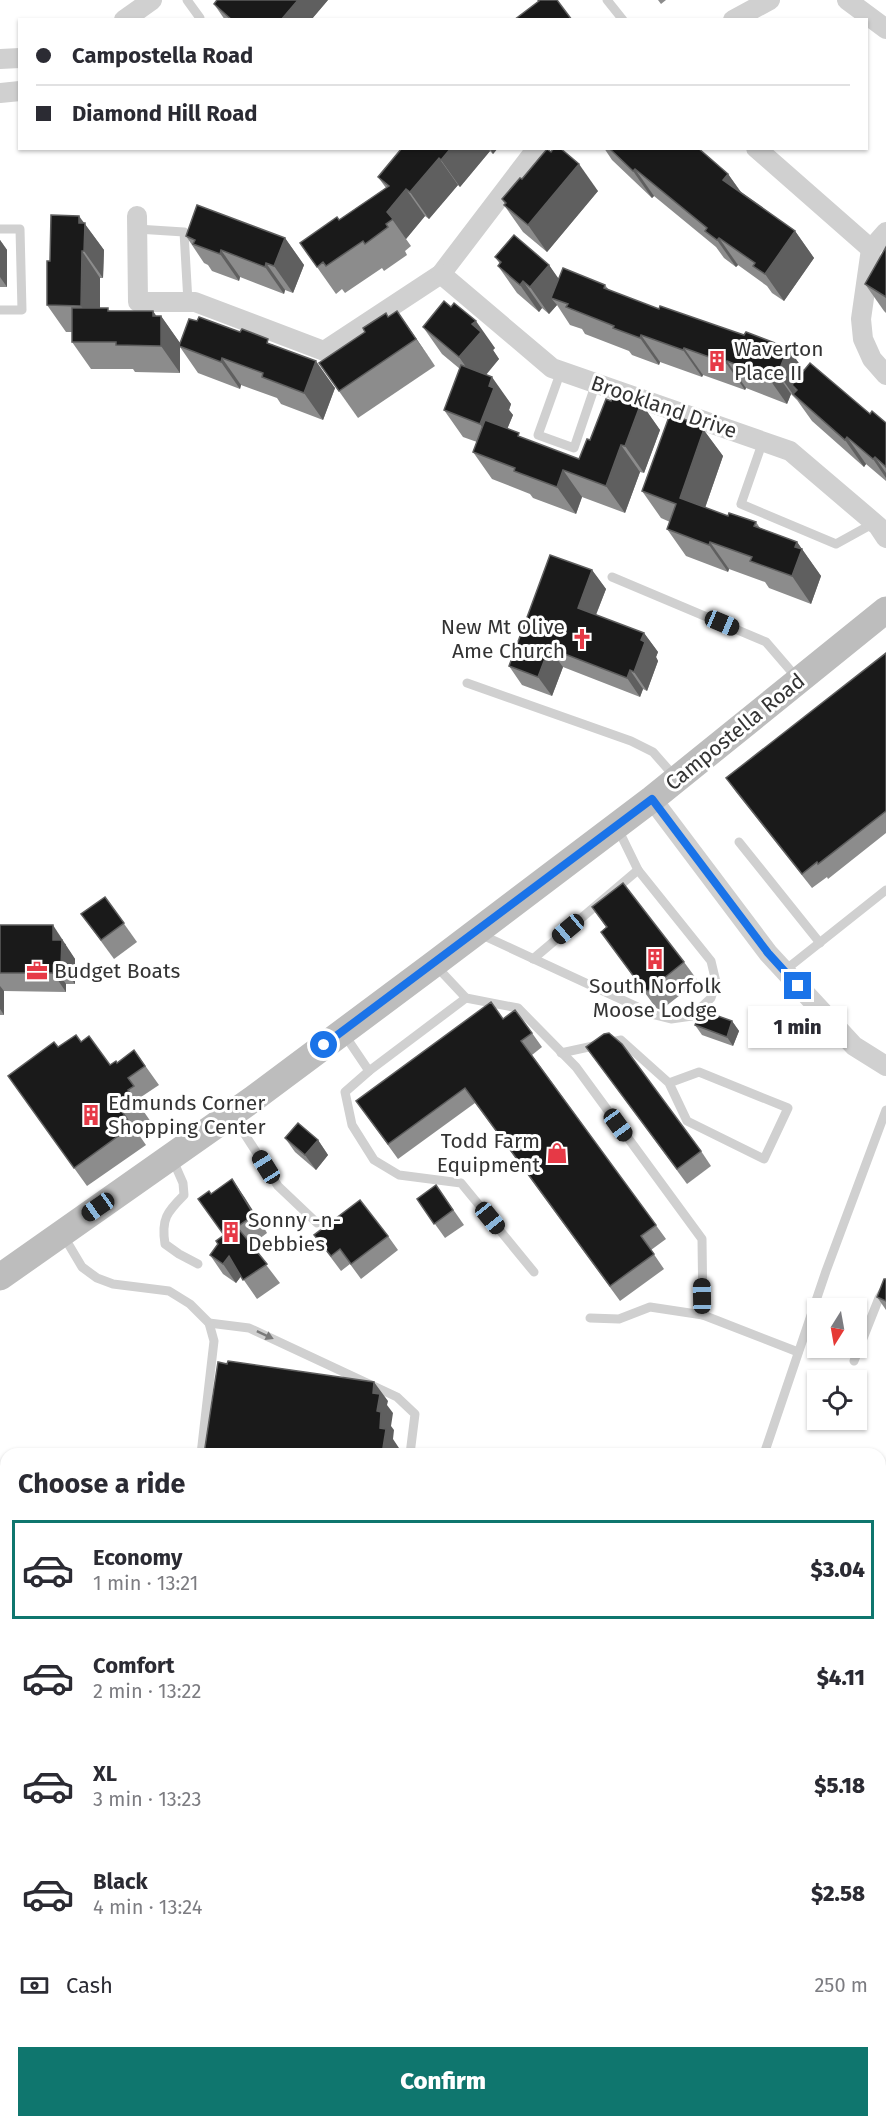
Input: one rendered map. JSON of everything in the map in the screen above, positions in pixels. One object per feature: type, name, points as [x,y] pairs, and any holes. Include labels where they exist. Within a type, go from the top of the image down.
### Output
[{"type":"main road","name":"Campostella Road","points":[[0,1277],[232,1114],[434,964],[652,799],[886,610]]},
{"type":"street","points":[[127,18],[152,0]]},
{"type":"street","points":[[145,18],[157,0]]},
{"type":"street","points":[[737,18],[770,0]]},
{"type":"street","points":[[848,0],[886,29]]},
{"type":"street","points":[[0,59],[18,58]]},
{"type":"street","points":[[0,93],[18,91]]},
{"type":"street","points":[[137,223],[138,302],[195,302],[324,351],[441,274],[535,150]]},
{"type":"street","points":[[758,150],[871,249]]},
{"type":"street","points":[[886,232],[871,249],[861,319],[863,339],[872,359],[886,375]]},
{"type":"street","name":"Brookland Drive","points":[[441,274],[552,368],[790,451],[880,530]]},
{"type":"street","points":[[652,799],[768,953],[854,1046],[886,1066]]},
{"type":"lane","points":[[188,0],[201,18]]},
{"type":"lane","points":[[607,0],[621,18]]},
{"type":"lane","points":[[137,223],[184,232],[188,302]]},
{"type":"lane","points":[[0,229],[20,229],[22,310],[0,310]]},
{"type":"lane","points":[[561,371],[538,435],[574,448],[596,383]]},
{"type":"lane","points":[[764,441],[741,504],[836,544],[880,530]]},
{"type":"lane","points":[[612,577],[766,642],[799,680]]},
{"type":"lane","points":[[467,683],[631,741],[653,752],[676,779]]},
{"type":"lane","points":[[475,932],[655,1015],[671,1019],[692,1016],[711,998],[716,982],[711,961],[638,870],[617,825]]},
{"type":"lane","points":[[739,842],[819,943]]},
{"type":"lane","points":[[533,959],[638,870]]},
{"type":"lane","points":[[784,971],[886,890]]},
{"type":"lane","points":[[434,964],[466,998],[518,1008],[576,1067],[702,1239],[703,1315]]},
{"type":"lane","points":[[466,998],[369,1071],[345,1092],[352,1125],[374,1160],[399,1174],[461,1183],[534,1272]]},
{"type":"lane","points":[[342,1032],[369,1071]]},
{"type":"lane","points":[[561,1053],[621,1040],[669,1083],[687,1121],[764,1159],[788,1108],[699,1072],[669,1083]]},
{"type":"lane","points":[[766,1448],[861,1173],[886,1110]]},
{"type":"lane","points":[[232,1114],[278,1186],[317,1223]]},
{"type":"lane","points":[[171,1156],[183,1183],[184,1195],[169,1210],[163,1227],[165,1244],[198,1264]]},
{"type":"lane","points":[[62,1233],[82,1267],[97,1278],[113,1284],[169,1291],[190,1304],[209,1323],[214,1341],[202,1448]]},
{"type":"lane","points":[[854,1361],[879,1298],[886,1287]]},
{"type":"lane","points":[[590,1318],[619,1318],[650,1307],[703,1315],[798,1352]]},
{"type":"lane","points":[[209,1323],[249,1328],[397,1397],[415,1414],[411,1448]]},
{"type":"building","points":[[217,0],[298,0],[283,18],[230,18],[214,4]]},
{"type":"building","points":[[557,0],[570,18],[517,18],[539,1]]},
{"type":"building","points":[[400,150],[449,150],[441,160],[439,158],[410,192],[406,189],[387,212],[393,219],[386,224],[388,227],[365,244],[363,241],[326,266],[323,262],[317,267],[300,243],[337,217],[339,220],[389,186],[378,177]]},
{"type":"building","points":[[546,150],[551,152],[562,150],[579,164],[528,225],[504,205],[506,203],[502,199]]},
{"type":"building","points":[[611,150],[700,150],[728,174],[723,180],[795,231],[765,274],[753,266],[755,263],[705,231],[707,228],[635,169],[633,171]]},
{"type":"building","points":[[197,205],[285,238],[274,266],[266,263],[265,267],[221,250],[220,254],[193,244],[195,240],[186,236]]},
{"type":"building","points":[[51,215],[79,216],[79,223],[85,223],[81,306],[47,305],[47,261],[50,261]]},
{"type":"building","points":[[514,235],[549,265],[530,287],[523,281],[520,285],[498,266],[501,262],[495,257]]},
{"type":"building","points":[[886,247],[886,297],[865,284]]},
{"type":"building","points":[[563,268],[605,285],[604,288],[659,309],[660,306],[744,335],[746,332],[788,348],[778,373],[772,367],[768,377],[727,361],[726,363],[684,348],[683,350],[641,335],[640,338],[566,307],[568,304],[551,298]]},
{"type":"building","points":[[444,301],[451,307],[454,303],[476,321],[472,324],[481,332],[459,357],[423,327]]},
{"type":"building","points":[[72,308],[153,311],[153,316],[161,316],[161,346],[116,345],[116,342],[72,342]]},
{"type":"building","points":[[397,311],[416,339],[339,391],[319,363],[365,332],[363,328],[386,313],[388,317]]},
{"type":"building","points":[[199,317],[240,332],[242,329],[268,339],[267,343],[316,361],[304,393],[262,377],[263,373],[222,358],[221,362],[179,346],[189,319],[197,321]]},
{"type":"building","points":[[810,363],[870,414],[872,411],[886,423],[886,467],[847,437],[845,440],[793,394],[797,390],[792,385]]},
{"type":"building","points":[[461,365],[492,377],[489,386],[494,388],[480,424],[444,410]]},
{"type":"building","points":[[614,393],[641,403],[625,446],[621,445],[606,486],[563,470],[557,487],[473,452],[485,420],[519,433],[518,436],[579,459],[587,439],[590,440],[606,399],[611,401]]},
{"type":"building","points":[[670,414],[700,425],[704,429],[680,498],[728,516],[729,513],[756,522],[754,526],[797,542],[795,547],[802,549],[792,576],[750,561],[752,557],[710,542],[709,545],[667,529],[676,504],[642,491]]},
{"type":"building","name":"New Mt Olive Ame Church","points":[[550,555],[592,570],[578,608],[644,633],[641,640],[645,642],[634,672],[630,670],[627,678],[549,648],[538,677],[509,666]]},
{"type":"building","points":[[886,653],[886,811],[802,874],[726,778]]},
{"type":"building","name":"South Norfolk Moose Lodge","points":[[623,883],[684,962],[648,991],[643,989],[601,932],[607,927],[592,907]]},
{"type":"building","points":[[105,897],[124,923],[101,940],[81,914]]},
{"type":"building","points":[[0,925],[53,925],[53,940],[62,940],[61,965],[53,965],[53,973],[0,973]]},
{"type":"building","name":"Todd Farm Equipment","points":[[491,1002],[503,1019],[515,1010],[532,1033],[521,1041],[656,1225],[641,1236],[654,1254],[610,1286],[465,1088],[388,1144],[356,1101]]},
{"type":"building","points":[[701,1010],[732,1021],[727,1037],[695,1025]]},
{"type":"building","points":[[609,1033],[622,1044],[701,1151],[677,1169],[586,1047]]},
{"type":"building","name":"Edmunds Corner Shopping Center","points":[[76,1035],[81,1042],[89,1036],[110,1065],[116,1061],[117,1063],[134,1050],[145,1066],[128,1078],[134,1086],[128,1090],[138,1103],[123,1113],[132,1126],[74,1168],[8,1076],[54,1042],[58,1047]]},
{"type":"building","points":[[298,1123],[318,1140],[305,1155],[285,1138]]},
{"type":"building","points":[[232,1179],[254,1215],[237,1227],[267,1264],[243,1280],[229,1256],[223,1264],[210,1255],[218,1244],[216,1241],[224,1235],[198,1199],[209,1191],[211,1194]]},
{"type":"building","points":[[436,1185],[453,1210],[434,1224],[417,1199]]},
{"type":"building","points":[[360,1200],[388,1236],[351,1264],[340,1249],[331,1256],[314,1235]]},
{"type":"building","points":[[886,1279],[886,1301],[877,1297]]},
{"type":"building","points":[[228,1361],[374,1382],[373,1393],[380,1394],[377,1411],[381,1412],[380,1428],[386,1429],[383,1448],[205,1448],[218,1362],[227,1364]]},
{"type":"place","name":"Waverton Place II","points":[[717,361]]},
{"type":"place","name":"New Mt Olive Ame Church","points":[[582,639]]},
{"type":"place","name":"South Norfolk Moose Lodge","points":[[655,959]]},
{"type":"place","name":"Budget Boats","points":[[37,971]]},
{"type":"place","name":"Edmunds Corner Shopping Center","points":[[91,1115]]},
{"type":"place","name":"Todd Farm Equipment","points":[[557,1153]]},
{"type":"place","name":"Sonny -n- Debbies","points":[[231,1232]]},
{"type":"route","points":[[324,1045],[652,799],[768,953],[798,986]]}]
